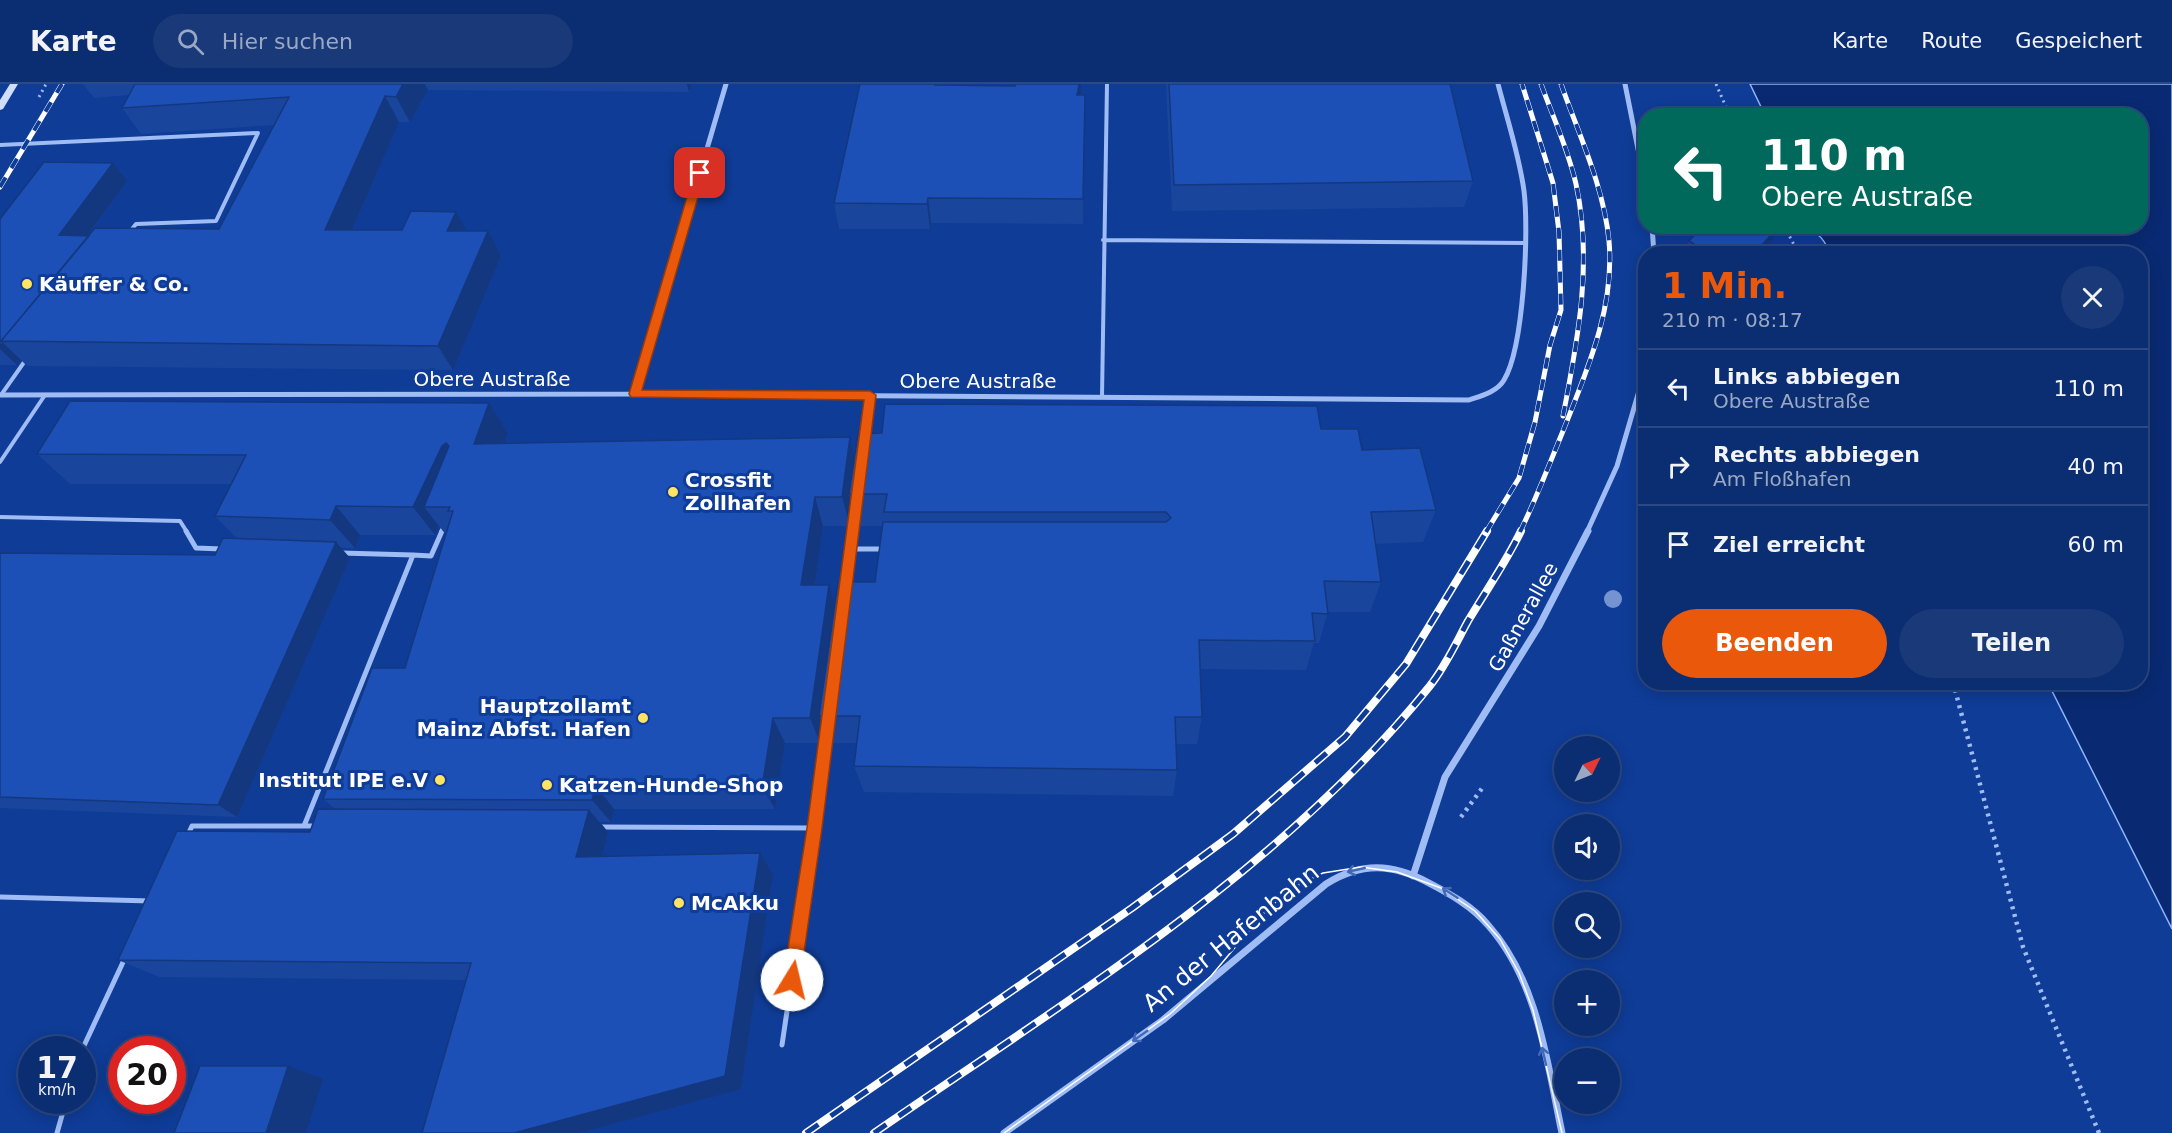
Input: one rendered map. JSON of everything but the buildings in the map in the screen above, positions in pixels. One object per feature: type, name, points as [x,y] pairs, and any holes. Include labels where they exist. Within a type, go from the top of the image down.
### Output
[{"type":"main road","points":[[0,107],[14,84]]},
{"type":"street","points":[[635,394],[726,84]]},
{"type":"street","name":"Obere Austraße","points":[[0,395],[635,394],[1455,401],[1491,393],[1505,379],[1519,313],[1526,243],[1524,192],[1498,84]]},
{"type":"street","points":[[1625,84],[1638,149]]},
{"type":"street","name":"Gaßnerallee","points":[[1413,876],[1445,777],[1539,626],[1582,544],[1617,466],[1638,394]]},
{"type":"street","name":"An der Hafenbahn","points":[[1004,1133],[1163,1020],[1324,884],[1356,867],[1385,868],[1443,888],[1472,909],[1497,932],[1513,956],[1531,1000],[1563,1133]]},
{"type":"lane","points":[[1102,397],[1107,84]]},
{"type":"lane","points":[[0,144],[258,133],[216,221],[136,225],[122,242]]},
{"type":"lane","points":[[1103,240],[1526,243]]},
{"type":"lane","points":[[0,395],[29,355]]},
{"type":"lane","points":[[0,462],[45,395]]},
{"type":"lane","points":[[864,439],[870,395]]},
{"type":"lane","points":[[845,595],[855,506]]},
{"type":"lane","points":[[0,517],[180,521],[196,548],[230,549]]},
{"type":"lane","points":[[333,553],[431,556],[444,526]]},
{"type":"lane","points":[[851,549],[887,549]]},
{"type":"lane","points":[[304,826],[413,555]]},
{"type":"lane","points":[[782,1045],[828,723]]},
{"type":"lane","points":[[182,845],[192,826],[328,826]]},
{"type":"lane","points":[[589,827],[814,828]]},
{"type":"lane","points":[[147,912],[157,892]]},
{"type":"lane","points":[[0,897],[152,901]]},
{"type":"lane","points":[[89,1036],[127,954]]},
{"type":"lane","points":[[57,1133],[62,1114]]},
{"type":"path","points":[[1716,84],[1726,108]]},
{"type":"path","points":[[1955,690],[2023,947],[2099,1133]]},
{"type":"water","points":[[1750,84],[2172,84],[2172,929],[2052,690],[2148,690],[2148,246],[1826,246],[1817,234],[2148,234],[2148,108],[1762,108]]},
{"type":"tram line","points":[[1004,1133],[1170,1014],[1211,976],[1264,913],[1290,889],[1323,873],[1361,867],[1397,872],[1441,888],[1475,911],[1500,939],[1519,973],[1533,1010],[1562,1133]]},
{"type":"railway","points":[[0,187],[62,84]]},
{"type":"railway","points":[[1486,532],[1519,478],[1535,422],[1550,345],[1561,310],[1559,232],[1553,183],[1522,84]]},
{"type":"railway","points":[[1541,84],[1573,171],[1581,213],[1583,242],[1582,300],[1563,416]]},
{"type":"railway","points":[[1520,532],[1590,362],[1608,290],[1609,241],[1602,201],[1590,161],[1561,84]]},
{"type":"railway","points":[[806,1133],[1132,908],[1233,834],[1345,737],[1406,664],[1487,531]]},
{"type":"railway","points":[[874,1133],[1095,982],[1168,929],[1239,874],[1307,816],[1371,754],[1429,687],[1450,655],[1521,531]]},
{"type":"place","name":"Käuffer & Co.","points":[[27,284]]},
{"type":"place","name":"Crossfit Zollhafen","points":[[673,492]]},
{"type":"place","name":"Hauptzollamt Mainz Abfst. Hafen","points":[[643,718]]},
{"type":"place","name":"Institut IPE e.V","points":[[440,780]]},
{"type":"place","name":"Katzen-Hunde-Shop","points":[[547,785]]},
{"type":"place","name":"McAkku","points":[[679,903]]},
{"type":"route","points":[[700,173],[635,394],[870,395],[792,980]]}]
